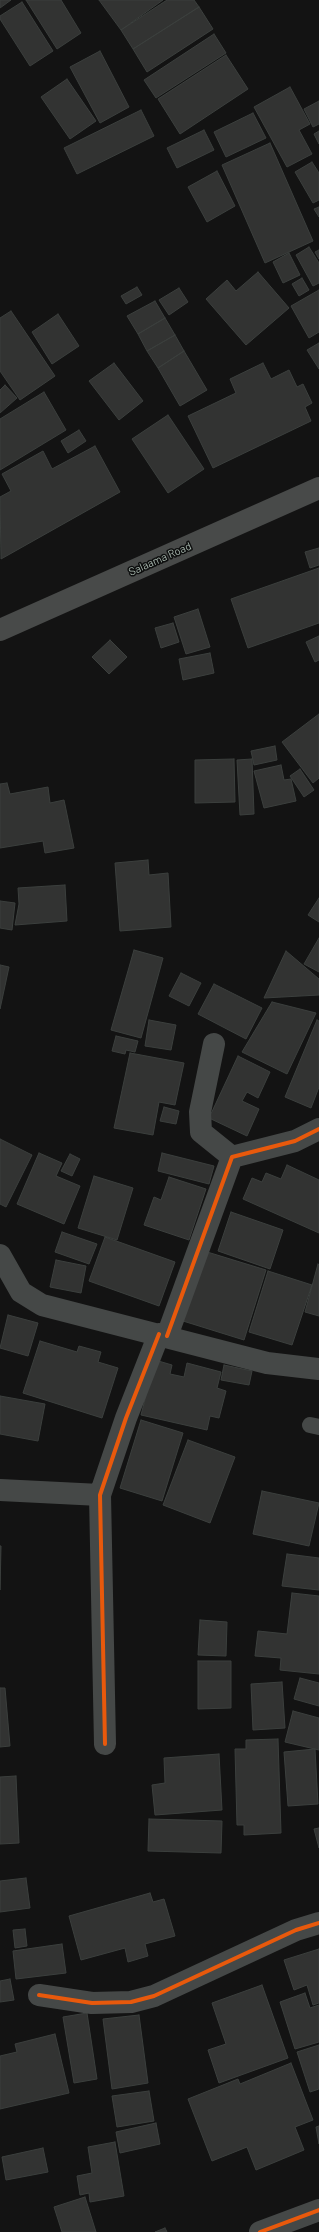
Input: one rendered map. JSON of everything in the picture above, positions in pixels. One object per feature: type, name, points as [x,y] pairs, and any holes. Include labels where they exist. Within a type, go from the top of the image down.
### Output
[{"type":"main road","name":"Salaama Road","points":[[0,630],[319,488]]},
{"type":"street","points":[[214,1044],[200,1112],[201,1132],[232,1157]]},
{"type":"street","points":[[232,1157],[295,1141],[319,1129]]},
{"type":"street","points":[[105,1744],[100,1495],[126,1418],[163,1335],[232,1157]]},
{"type":"street","points":[[0,1255],[21,1292],[42,1305],[267,1363],[319,1370]]},
{"type":"street","points":[[0,1490],[100,1495]]},
{"type":"street","points":[[39,1995],[92,2003],[131,2002],[154,1996],[296,1930],[319,1923]]},
{"type":"street","points":[[260,2232],[319,2210]]},
{"type":"building","points":[[0,0],[11,0],[0,8]]},
{"type":"building","points":[[26,0],[61,0],[81,33],[57,49]]},
{"type":"building","points":[[99,0],[163,0],[121,30]]},
{"type":"building","points":[[167,0],[194,0],[199,7],[133,49],[121,30]]},
{"type":"building","points":[[22,2],[53,51],[30,66],[0,19],[0,16]]},
{"type":"building","points":[[199,7],[213,29],[147,72],[133,49]]},
{"type":"building","points":[[214,34],[226,53],[156,98],[144,80]]},
{"type":"building","points":[[100,51],[129,107],[100,123],[70,67]]},
{"type":"building","points":[[226,55],[248,89],[180,134],[158,99]]},
{"type":"building","points":[[67,79],[96,121],[70,139],[41,97]]},
{"type":"building","points":[[290,87],[310,124],[299,130],[312,154],[287,167],[254,107]]},
{"type":"building","points":[[319,101],[319,124],[313,127],[304,109]]},
{"type":"building","points":[[141,110],[154,136],[77,174],[64,148]]},
{"type":"building","points":[[253,113],[266,138],[226,157],[214,132]]},
{"type":"building","points":[[204,130],[214,150],[177,168],[167,148]]},
{"type":"building","points":[[319,131],[319,144],[314,134]]},
{"type":"building","points":[[270,143],[313,241],[265,263],[222,165]]},
{"type":"building","points":[[312,162],[319,173],[319,200],[313,203],[295,172]]},
{"type":"building","points":[[217,171],[235,206],[207,222],[188,187]]},
{"type":"building","points":[[319,207],[319,217],[314,209]]},
{"type":"building","points":[[309,247],[319,263],[319,283],[313,286],[296,255]]},
{"type":"building","points":[[319,250],[319,259],[315,252]]},
{"type":"building","points":[[289,253],[300,275],[283,283],[273,262]]},
{"type":"building","points":[[258,272],[289,308],[246,345],[206,299],[227,280],[236,291]]},
{"type":"building","points":[[302,278],[309,290],[299,296],[292,284]]},
{"type":"building","points":[[137,287],[142,295],[126,304],[121,296]]},
{"type":"building","points":[[179,288],[188,302],[169,315],[159,300]]},
{"type":"building","points":[[319,290],[319,332],[309,338],[291,306]]},
{"type":"building","points":[[155,301],[165,318],[138,334],[127,316]]},
{"type":"building","points":[[11,311],[55,376],[20,400],[0,371],[0,318]]},
{"type":"building","points":[[58,314],[79,346],[52,364],[32,332]]},
{"type":"building","points":[[165,318],[175,335],[147,351],[138,334]]},
{"type":"building","points":[[175,335],[184,351],[158,368],[147,351]]},
{"type":"building","points":[[319,343],[319,369],[307,350]]},
{"type":"building","points":[[184,351],[207,390],[180,406],[158,368]]},
{"type":"building","points":[[114,363],[143,401],[119,420],[89,381]]},
{"type":"building","points":[[263,363],[271,379],[289,370],[297,387],[303,384],[312,403],[305,407],[311,421],[213,468],[188,416],[236,393],[230,379]]},
{"type":"building","points":[[5,385],[17,398],[0,413],[0,390]]},
{"type":"building","points":[[44,392],[66,430],[0,470],[0,419]]},
{"type":"building","points":[[168,415],[204,469],[168,493],[132,439]]},
{"type":"building","points":[[79,430],[86,441],[68,453],[61,441]]},
{"type":"building","points":[[95,446],[120,492],[1,559],[0,497],[11,491],[2,474],[43,451],[52,469]]},
{"type":"building","points":[[319,548],[319,565],[310,568],[305,552]]},
{"type":"building","points":[[319,568],[319,623],[248,648],[231,599]]},
{"type":"building","points":[[198,609],[210,647],[186,654],[174,617]]},
{"type":"building","points":[[173,623],[179,642],[161,648],[155,628]]},
{"type":"building","points":[[319,636],[319,660],[315,662],[306,642]]},
{"type":"building","points":[[110,640],[127,657],[109,674],[92,657]]},
{"type":"building","points":[[210,653],[214,673],[183,680],[179,659]]},
{"type":"building","points":[[319,714],[319,778],[313,783],[282,742]]},
{"type":"building","points":[[275,746],[277,760],[254,765],[251,751]]},
{"type":"building","points":[[234,759],[235,802],[195,803],[195,760]]},
{"type":"building","points":[[252,759],[254,814],[240,815],[237,760]]},
{"type":"building","points":[[281,765],[284,780],[291,779],[296,801],[264,808],[254,771]]},
{"type":"building","points":[[300,769],[314,790],[304,797],[290,776]]},
{"type":"building","points":[[7,783],[10,794],[48,787],[50,803],[64,800],[74,848],[45,853],[43,841],[0,848],[0,784]]},
{"type":"building","points":[[148,860],[149,875],[168,873],[171,927],[120,931],[115,863]]},
{"type":"building","points":[[65,885],[67,921],[15,925],[19,904],[18,888]]},
{"type":"building","points":[[319,898],[319,922],[308,915]]},
{"type":"building","points":[[0,901],[15,903],[12,930],[0,928]]},
{"type":"building","points":[[319,938],[319,972],[304,964]]},
{"type":"building","points":[[134,950],[163,958],[141,1038],[111,1030]]},
{"type":"building","points":[[286,951],[319,979],[319,995],[264,998]]},
{"type":"building","points":[[0,965],[9,967],[0,1009]]},
{"type":"building","points":[[181,973],[201,983],[189,1006],[169,996]]},
{"type":"building","points":[[214,984],[262,1008],[246,1039],[198,1014]]},
{"type":"building","points":[[272,1002],[316,1013],[287,1074],[242,1052]]},
{"type":"building","points":[[149,1020],[176,1025],[171,1050],[145,1046]]},
{"type":"building","points":[[317,1020],[319,1021],[319,1087],[311,1108],[285,1097]]},
{"type":"building","points":[[116,1036],[138,1041],[135,1052],[126,1050],[125,1054],[112,1051]]},
{"type":"building","points":[[130,1053],[184,1063],[175,1105],[159,1102],[153,1135],[114,1128]]},
{"type":"building","points":[[238,1056],[270,1072],[258,1098],[247,1092],[242,1101],[259,1109],[247,1136],[209,1118]]},
{"type":"building","points":[[164,1107],[179,1111],[176,1124],[160,1121]]},
{"type":"building","points":[[0,1139],[32,1155],[6,1207],[0,1204]]},
{"type":"building","points":[[39,1153],[62,1163],[56,1176],[80,1186],[64,1224],[17,1204]]},
{"type":"building","points":[[162,1153],[214,1166],[209,1184],[158,1171]]},
{"type":"building","points":[[70,1154],[80,1159],[72,1176],[61,1171]]},
{"type":"building","points":[[287,1165],[319,1180],[319,1233],[243,1199],[252,1178],[262,1182],[266,1173],[281,1179]]},
{"type":"building","points":[[94,1176],[133,1188],[117,1240],[78,1228]]},
{"type":"building","points":[[169,1177],[206,1189],[189,1240],[144,1225],[154,1197],[161,1200]]},
{"type":"building","points":[[231,1212],[283,1230],[270,1269],[218,1251]]},
{"type":"building","points":[[62,1232],[97,1244],[89,1264],[55,1252]]},
{"type":"building","points":[[105,1237],[175,1262],[159,1306],[89,1281]]},
{"type":"building","points":[[204,1251],[266,1270],[244,1340],[183,1321]]},
{"type":"building","points":[[56,1260],[86,1266],[81,1293],[50,1287]]},
{"type":"building","points":[[318,1264],[319,1265],[319,1316],[305,1312]]},
{"type":"building","points":[[268,1271],[312,1285],[292,1345],[249,1332]]},
{"type":"building","points":[[8,1315],[38,1323],[28,1356],[0,1348]]},
{"type":"building","points":[[40,1341],[77,1352],[79,1346],[101,1352],[98,1362],[118,1368],[102,1418],[23,1393]]},
{"type":"building","points":[[155,1360],[172,1365],[170,1374],[184,1377],[187,1363],[221,1372],[217,1388],[226,1391],[219,1418],[210,1416],[207,1430],[141,1415]]},
{"type":"building","points":[[224,1365],[252,1371],[249,1385],[221,1380]]},
{"type":"building","points":[[0,1396],[45,1404],[38,1441],[0,1434]]},
{"type":"building","points":[[141,1420],[183,1433],[162,1501],[120,1488]]},
{"type":"building","points":[[188,1440],[235,1457],[210,1523],[163,1505]]},
{"type":"building","points":[[262,1491],[319,1503],[309,1546],[253,1534]]},
{"type":"building","points":[[0,1546],[1,1546],[0,1590]]},
{"type":"building","points":[[287,1554],[319,1558],[319,1590],[282,1586]]},
{"type":"building","points":[[292,1593],[319,1596],[319,1674],[280,1670],[281,1658],[255,1656],[258,1631],[287,1634]]},
{"type":"building","points":[[200,1620],[227,1622],[226,1656],[198,1655]]},
{"type":"building","points":[[198,1661],[231,1661],[231,1708],[198,1709]]},
{"type":"building","points":[[300,1678],[319,1683],[319,1706],[294,1699]]},
{"type":"building","points":[[282,1682],[285,1728],[253,1730],[251,1684]]},
{"type":"building","points":[[0,1688],[5,1688],[10,1746],[0,1747]]},
{"type":"building","points":[[293,1711],[319,1718],[319,1750],[285,1742]]},
{"type":"building","points":[[278,1739],[281,1833],[244,1835],[244,1825],[237,1825],[235,1749],[246,1749],[246,1740]]},
{"type":"building","points":[[315,1749],[318,1804],[288,1806],[284,1752]]},
{"type":"building","points":[[219,1754],[222,1810],[155,1815],[152,1785],[165,1783],[164,1758]]},
{"type":"building","points":[[16,1776],[19,1843],[0,1844],[0,1777]]},
{"type":"building","points":[[149,1819],[222,1821],[221,1853],[148,1851]]},
{"type":"building","points":[[319,1828],[319,1848],[314,1829]]},
{"type":"building","points":[[26,1878],[30,1908],[0,1912],[0,1881]]},
{"type":"building","points":[[150,1893],[153,1902],[164,1899],[175,1936],[145,1944],[148,1956],[128,1962],[125,1948],[81,1960],[69,1916]]},
{"type":"building","points":[[25,1929],[27,1946],[15,1948],[13,1930]]},
{"type":"building","points":[[62,1944],[66,1973],[16,1979],[13,1951]]},
{"type":"building","points":[[319,1949],[319,2003],[313,2005],[307,1985],[294,1990],[284,1960]]},
{"type":"building","points":[[10,1979],[14,2000],[0,2002],[0,1981]]},
{"type":"building","points":[[262,1985],[288,2058],[219,2083],[208,2050],[226,2044],[212,2003]]},
{"type":"building","points":[[305,1993],[310,2008],[319,2005],[319,2042],[295,2049],[280,2002]]},
{"type":"building","points":[[87,2013],[97,2079],[74,2083],[63,2017]]},
{"type":"building","points":[[139,2015],[148,2083],[112,2089],[103,2019]]},
{"type":"building","points":[[55,2034],[69,2093],[0,2109],[0,2056],[17,2052],[15,2044]]},
{"type":"building","points":[[319,2045],[319,2089],[310,2092],[297,2052]]},
{"type":"building","points":[[291,2063],[313,2120],[295,2127],[304,2150],[256,2170],[247,2147],[212,2161],[188,2099],[238,2079],[240,2084]]},
{"type":"building","points":[[149,2091],[154,2121],[117,2127],[112,2096]]},
{"type":"building","points":[[156,2123],[160,2144],[120,2153],[116,2132]]},
{"type":"building","points":[[319,2126],[319,2144],[316,2127]]},
{"type":"building","points":[[115,2142],[124,2196],[90,2202],[89,2193],[80,2195],[77,2176],[92,2173],[88,2147]]},
{"type":"building","points":[[43,2148],[48,2172],[6,2180],[2,2157]]},
{"type":"building","points":[[85,2197],[96,2232],[62,2232],[54,2207]]},
{"type":"building","points":[[165,2228],[167,2232],[155,2232]]},
{"type":"cycle path","points":[[167,1336],[232,1157],[295,1141],[319,1129]]},
{"type":"cycle path","points":[[105,1744],[100,1495],[126,1418],[159,1334]]},
{"type":"cycle path","points":[[39,1995],[92,2003],[131,2002],[154,1996],[296,1930],[319,1923]]},
{"type":"cycle path","points":[[260,2232],[319,2210]]}]
